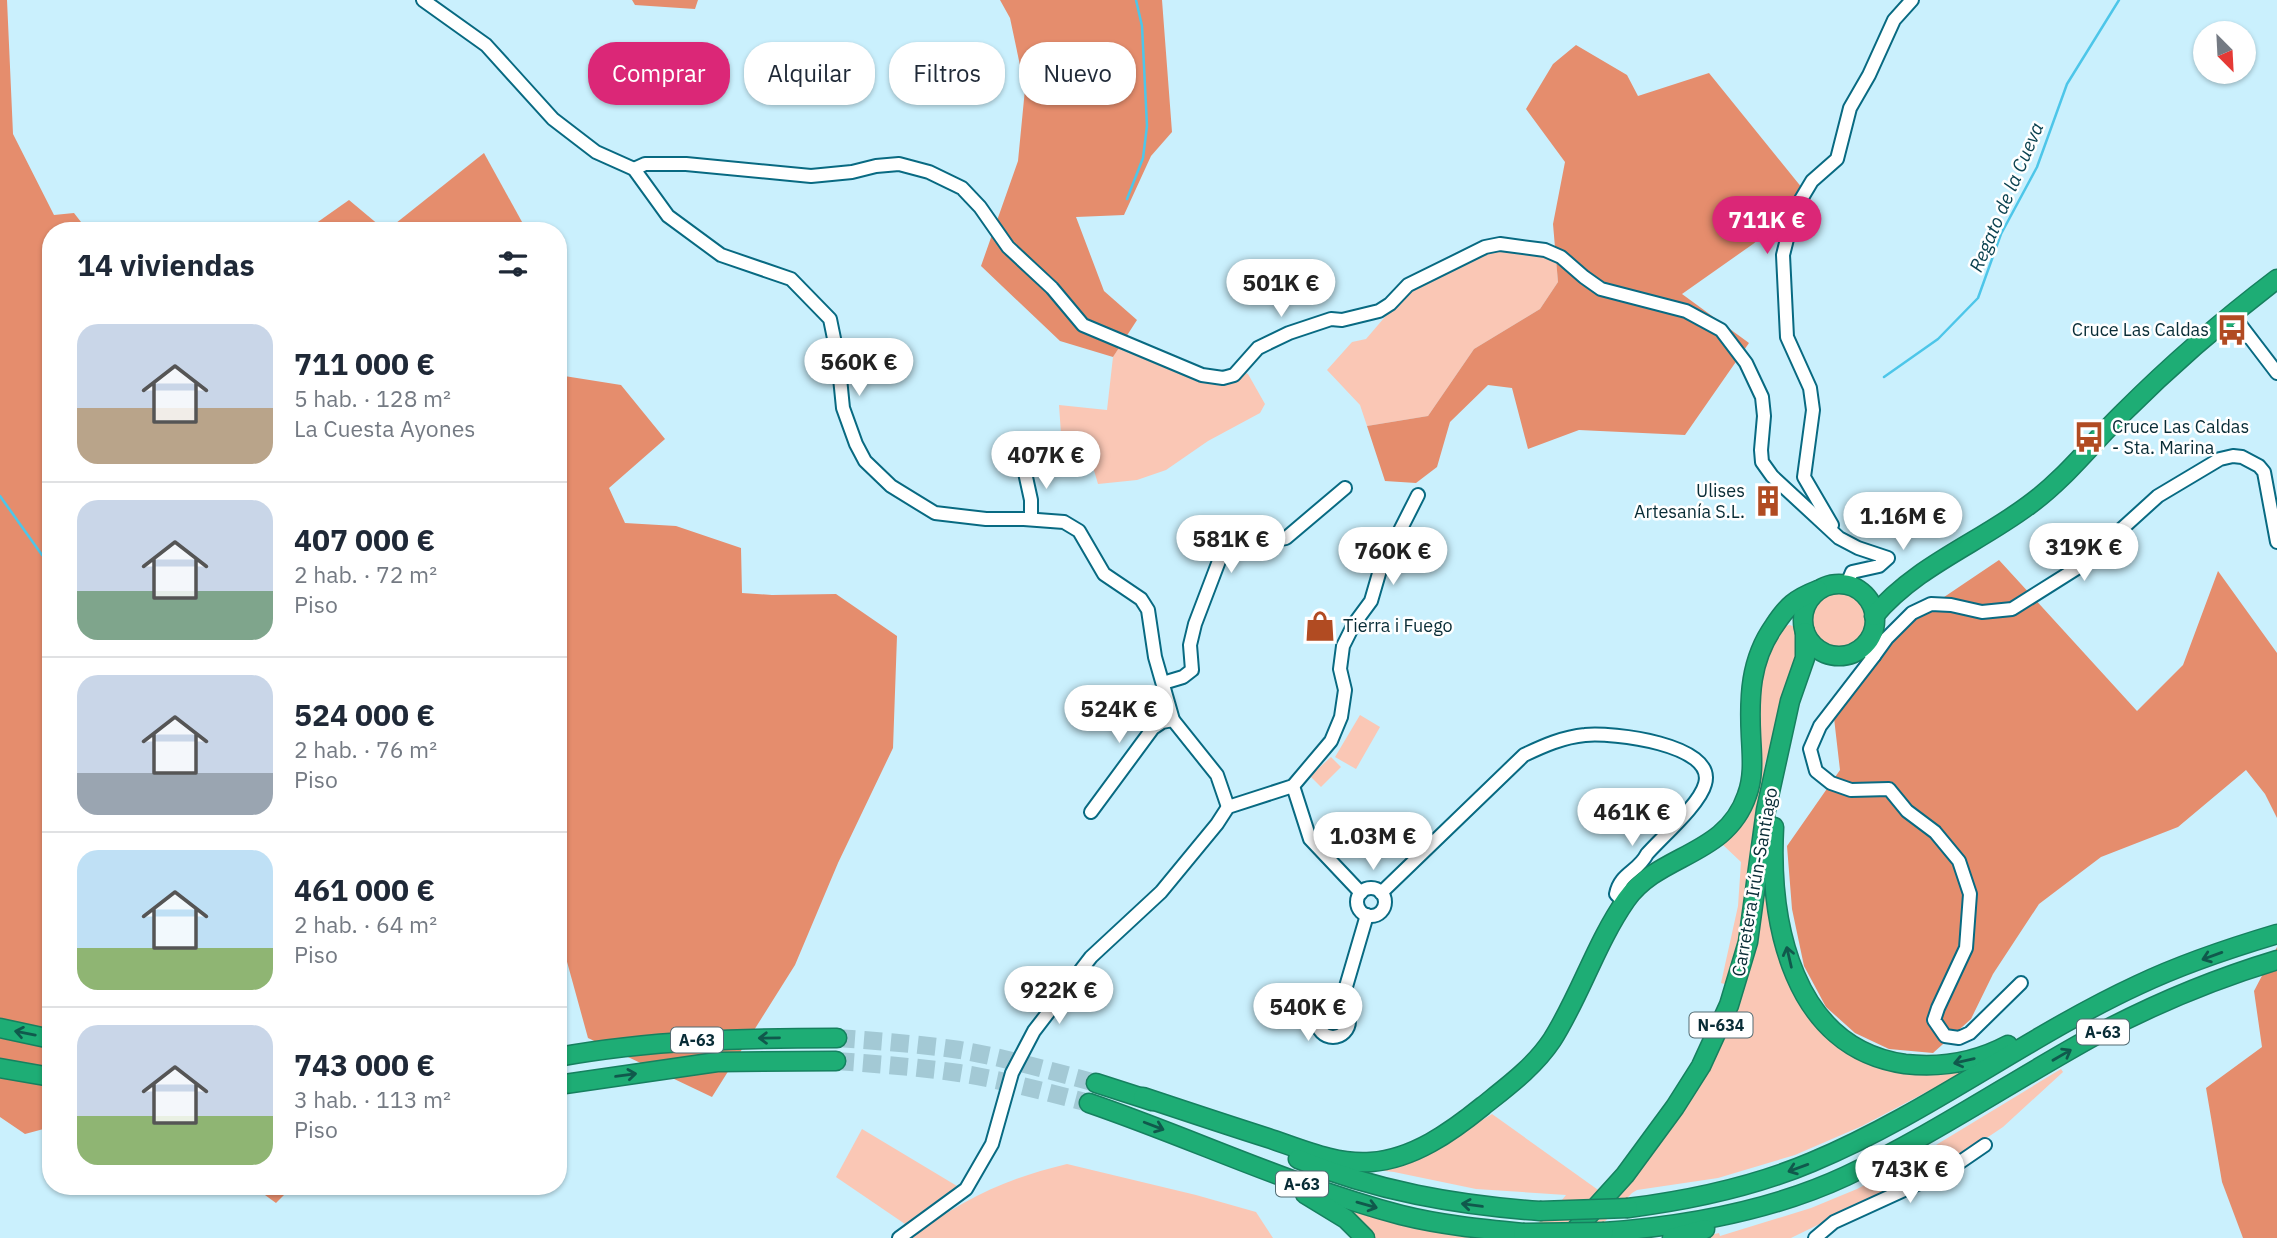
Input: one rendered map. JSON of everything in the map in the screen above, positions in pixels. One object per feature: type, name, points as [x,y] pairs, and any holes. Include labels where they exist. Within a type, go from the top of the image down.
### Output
[{"type":"highway","points":[[1874,617],[1892,595],[1914,577],[2028,506],[2064,476],[2146,390],[2277,277]]},
{"type":"highway","points":[[1143,1097],[1317,1155],[1371,1162],[1411,1153],[1476,1112],[1524,1072],[1546,1048],[1624,902],[1640,884],[1716,840],[1738,816],[1748,793],[1752,770],[1750,698],[1754,668],[1764,641],[1785,608],[1803,596],[1829,585],[1854,588],[1889,586],[1914,577]]},
{"type":"highway","points":[[1854,588],[1870,603],[1874,617],[1869,651]]},
{"type":"highway","name":"N-634","points":[[1804,627],[1803,611],[1818,590]]},
{"type":"highway","points":[[1776,623],[1786,621],[1804,627],[1811,643],[1832,654]]},
{"type":"highway","name":"Carretera Irún-Santiago","points":[[1568,1238],[1607,1197],[1660,1128],[1701,1066],[1722,1024],[1748,942],[1766,810],[1790,701],[1805,658],[1804,627]]},
{"type":"highway","name":"N-634","points":[[1832,654],[1869,651]]},
{"type":"highway","name":"Carretera Irún-Santiago","points":[[1796,686],[1811,668],[1832,654]]},
{"type":"highway","points":[[1775,768],[1775,881],[1791,969],[1817,1015],[1829,1029],[1850,1045],[1874,1056],[1909,1064],[1944,1065],[1970,1060],[1994,1053],[2099,998],[2138,985]]},
{"type":"highway","name":"A-63","points":[[1096,1083],[1143,1097],[1329,1171],[1444,1201],[1540,1211],[1628,1208],[1672,1202],[1743,1186],[1851,1146],[2138,985],[2277,934]]},
{"type":"highway","name":"A-63","points":[[1089,1103],[1301,1184],[1360,1203],[1450,1225],[1523,1233],[1604,1232],[1683,1223],[1759,1207],[1844,1177],[1940,1127],[2097,1035],[2199,987],[2277,960]]},
{"type":"highway","points":[[0,1028],[42,1037]]},
{"type":"highway","name":"A-63","points":[[567,1056],[660,1042],[704,1039],[837,1038]]},
{"type":"highway","name":"A-63","points":[[567,1084],[717,1062],[836,1061]]},
{"type":"highway","points":[[0,1068],[42,1075]]},
{"type":"highway","points":[[1672,1238],[1755,1217],[1804,1200],[1905,1152],[1940,1127]]},
{"type":"highway","points":[[1191,1140],[1322,1203],[1346,1219],[1365,1238]]},
{"type":"street","points":[[423,0],[486,45],[553,119],[596,152],[634,169],[668,216],[722,255],[791,279],[830,319],[844,408],[856,444],[865,461],[891,486],[935,513],[986,519],[1064,522],[1079,531],[1104,574],[1141,599],[1148,610],[1155,657],[1173,720],[1217,775],[1228,807]]},
{"type":"street","points":[[1839,538],[1804,477],[1813,410],[1810,388],[1787,337],[1783,255],[1794,211],[1812,181],[1837,159],[1850,107],[1869,75],[1894,20],[1912,0]]},
{"type":"street","points":[[634,169],[645,164],[686,164],[811,176],[899,164],[929,172],[962,188],[980,207],[1008,247],[1052,288],[1083,325],[1202,375],[1223,378],[1234,375],[1258,348],[1289,333],[1331,320],[1378,311],[1390,304],[1408,285],[1485,247],[1500,244],[1545,250],[1571,264],[1601,289],[1686,311],[1721,330],[1746,363],[1762,397],[1762,461],[1772,476],[1839,538],[1888,558],[1879,566],[1853,572],[1854,588]]},
{"type":"street","points":[[2232,314],[2277,373]]},
{"type":"street","points":[[2021,983],[1970,1033],[1959,1038],[1945,1036],[1937,1028],[1934,1020],[1938,1008],[1966,948],[1970,894],[1959,861],[1935,832],[1907,811],[1889,789],[1851,790],[1831,782],[1816,771],[1810,749],[1820,726],[1869,651],[1887,638],[1912,613],[1931,604],[1951,605],[1982,612],[2012,609],[2082,565],[2158,496],[2220,459],[2242,457],[2259,466],[2264,472],[2277,542]]},
{"type":"street","points":[[1024,468],[1031,500],[1031,519]]},
{"type":"street","points":[[1163,683],[1183,677],[1192,670],[1190,645],[1199,612],[1222,553],[1286,538],[1345,488]]},
{"type":"street","points":[[899,1238],[966,1189],[992,1144],[1012,1073],[1034,1031],[1091,957],[1161,892],[1228,807],[1293,786],[1331,741],[1341,717],[1345,690],[1340,668],[1343,646],[1354,624],[1371,601],[1380,570],[1418,495]]},
{"type":"street","points":[[1091,811],[1153,729],[1162,722],[1173,720]]},
{"type":"street","points":[[1381,893],[1524,755],[1551,743],[1584,735],[1620,735],[1659,743],[1696,757],[1705,771],[1706,782],[1701,796],[1647,854],[1642,864],[1618,884],[1616,894],[1624,902]]},
{"type":"street","points":[[1293,786],[1310,839],[1361,892]]},
{"type":"street","points":[[1370,888],[1381,893],[1385,900],[1383,909],[1375,915],[1367,915],[1359,907],[1358,897],[1361,892],[1370,888]]},
{"type":"street","points":[[1340,1007],[1367,915]]},
{"type":"street","points":[[1815,1238],[1834,1222],[1950,1169],[1985,1145]]},
{"type":"shaded area","points":[[0,0],[7,0],[13,134],[54,215],[74,213],[81,222],[42,222],[42,1129],[25,1134],[0,1117]]},
{"type":"shaded area","points":[[632,0],[698,0],[695,9],[635,5]]},
{"type":"shaded area","points":[[1000,0],[1162,0],[1172,132],[1151,156],[1124,215],[1076,217],[1104,291],[1137,320],[1113,357],[1060,341],[981,266],[1018,161],[1023,105],[1136,105],[1136,42],[1019,42],[1019,61],[1010,18]]},
{"type":"shaded area","points":[[1576,45],[1627,75],[1638,96],[1709,73],[1811,199],[1682,294],[1749,343],[1685,435],[1579,430],[1528,449],[1512,388],[1488,385],[1450,422],[1437,467],[1416,483],[1385,481],[1367,426],[1428,416],[1474,349],[1540,309],[1558,282],[1553,224],[1565,162],[1526,109],[1553,64]]},
{"type":"shaded area","points":[[484,153],[522,222],[397,222]]},
{"type":"shaded area","points":[[349,200],[375,222],[318,222]]},
{"type":"shaded area","points":[[1504,250],[1556,259],[1558,282],[1540,309],[1474,349],[1428,416],[1367,426],[1360,405],[1327,370],[1352,342],[1366,339],[1408,290],[1467,260],[1491,251]]},
{"type":"shaded area","points":[[1120,346],[1216,383],[1232,379],[1244,372],[1248,374],[1265,404],[1260,413],[1208,441],[1166,470],[1137,480],[1098,484],[1093,467],[1081,463],[1081,453],[1062,448],[1059,405],[1107,410],[1113,357]]},
{"type":"shaded area","points":[[567,376],[621,385],[665,439],[609,488],[625,523],[676,526],[741,548],[742,593],[836,594],[897,636],[893,748],[838,863],[795,965],[712,1097],[588,1038],[567,962]]},
{"type":"shaded area","points":[[1999,560],[2137,711],[2183,665],[2218,571],[2277,653],[2277,818],[2265,794],[2246,770],[2178,827],[2101,857],[2039,904],[1993,974],[1971,1019],[1933,1053],[1889,1049],[1855,1033],[1826,1007],[1804,966],[1792,909],[1787,846],[1840,770],[1834,718],[1910,620]]},
{"type":"shaded area","points":[[1833,592],[1845,592],[1859,600],[1867,614],[1865,631],[1859,640],[1845,648],[1833,648],[1816,636],[1811,626],[1811,614],[1823,597]]},
{"type":"shaded area","points":[[1784,626],[1797,628],[1799,654],[1765,763],[1743,924],[1728,985],[1721,983],[1738,906],[1741,862],[1722,844],[1742,825],[1752,804],[1760,680],[1769,648]]},
{"type":"shaded area","points":[[1360,715],[1380,727],[1356,769],[1335,757]]},
{"type":"shaded area","points":[[1331,757],[1341,767],[1321,787],[1310,776]]},
{"type":"shaded area","points":[[1768,858],[1781,950],[1847,1048],[1972,1068],[1862,1126],[1795,1155],[1718,1178],[1637,1190],[1589,1238],[1582,1238],[1663,1138],[1759,926]]},
{"type":"shaded area","points":[[2277,947],[2277,1238],[2243,1238],[2222,1182],[2206,1088],[2262,1047],[2254,991]]},
{"type":"shaded area","points":[[2061,1069],[2063,1072],[2003,1127],[1942,1168],[1887,1191],[1791,1238],[1698,1238],[1719,1233],[1720,1236],[1811,1208],[1857,1189],[1903,1165]]},
{"type":"shaded area","points":[[1492,1114],[1601,1192],[1557,1238],[1528,1238],[1542,1218],[1547,1218],[1566,1195],[1476,1189],[1368,1169],[1471,1127]]},
{"type":"shaded area","points":[[862,1129],[957,1186],[905,1224],[836,1177]]},
{"type":"shaded area","points":[[1067,1164],[1256,1212],[1273,1238],[910,1238],[984,1192]]},
{"type":"shaded area","points":[[265,1195],[284,1195],[276,1203]]},
{"type":"shaded area","points":[[1347,1208],[1421,1229],[1479,1238],[1373,1238]]},
{"type":"waterway","points":[[1127,199],[1143,158],[1147,126],[1142,26],[1136,0]]},
{"type":"waterway","name":"Regato de la Cueva","points":[[1884,377],[1938,339],[1978,298],[2001,234],[2037,167],[2067,84],[2119,0]]},
{"type":"waterway","points":[[0,496],[42,555]]},
{"type":"tunnel","points":[[837,1038],[960,1050],[1096,1083]]},
{"type":"tunnel","points":[[836,1061],[959,1073],[1089,1103]]},
{"type":"place","name":"Cruce Las Caldas","points":[[2232,330]]},
{"type":"place","name":"Cruce Las Caldas - Sta. Marina","points":[[2089,437]]},
{"type":"place","name":"Ulises Artesanía S.L.","points":[[1768,501]]},
{"type":"place","name":"Tierra i Fuego","points":[[1320,626]]}]
